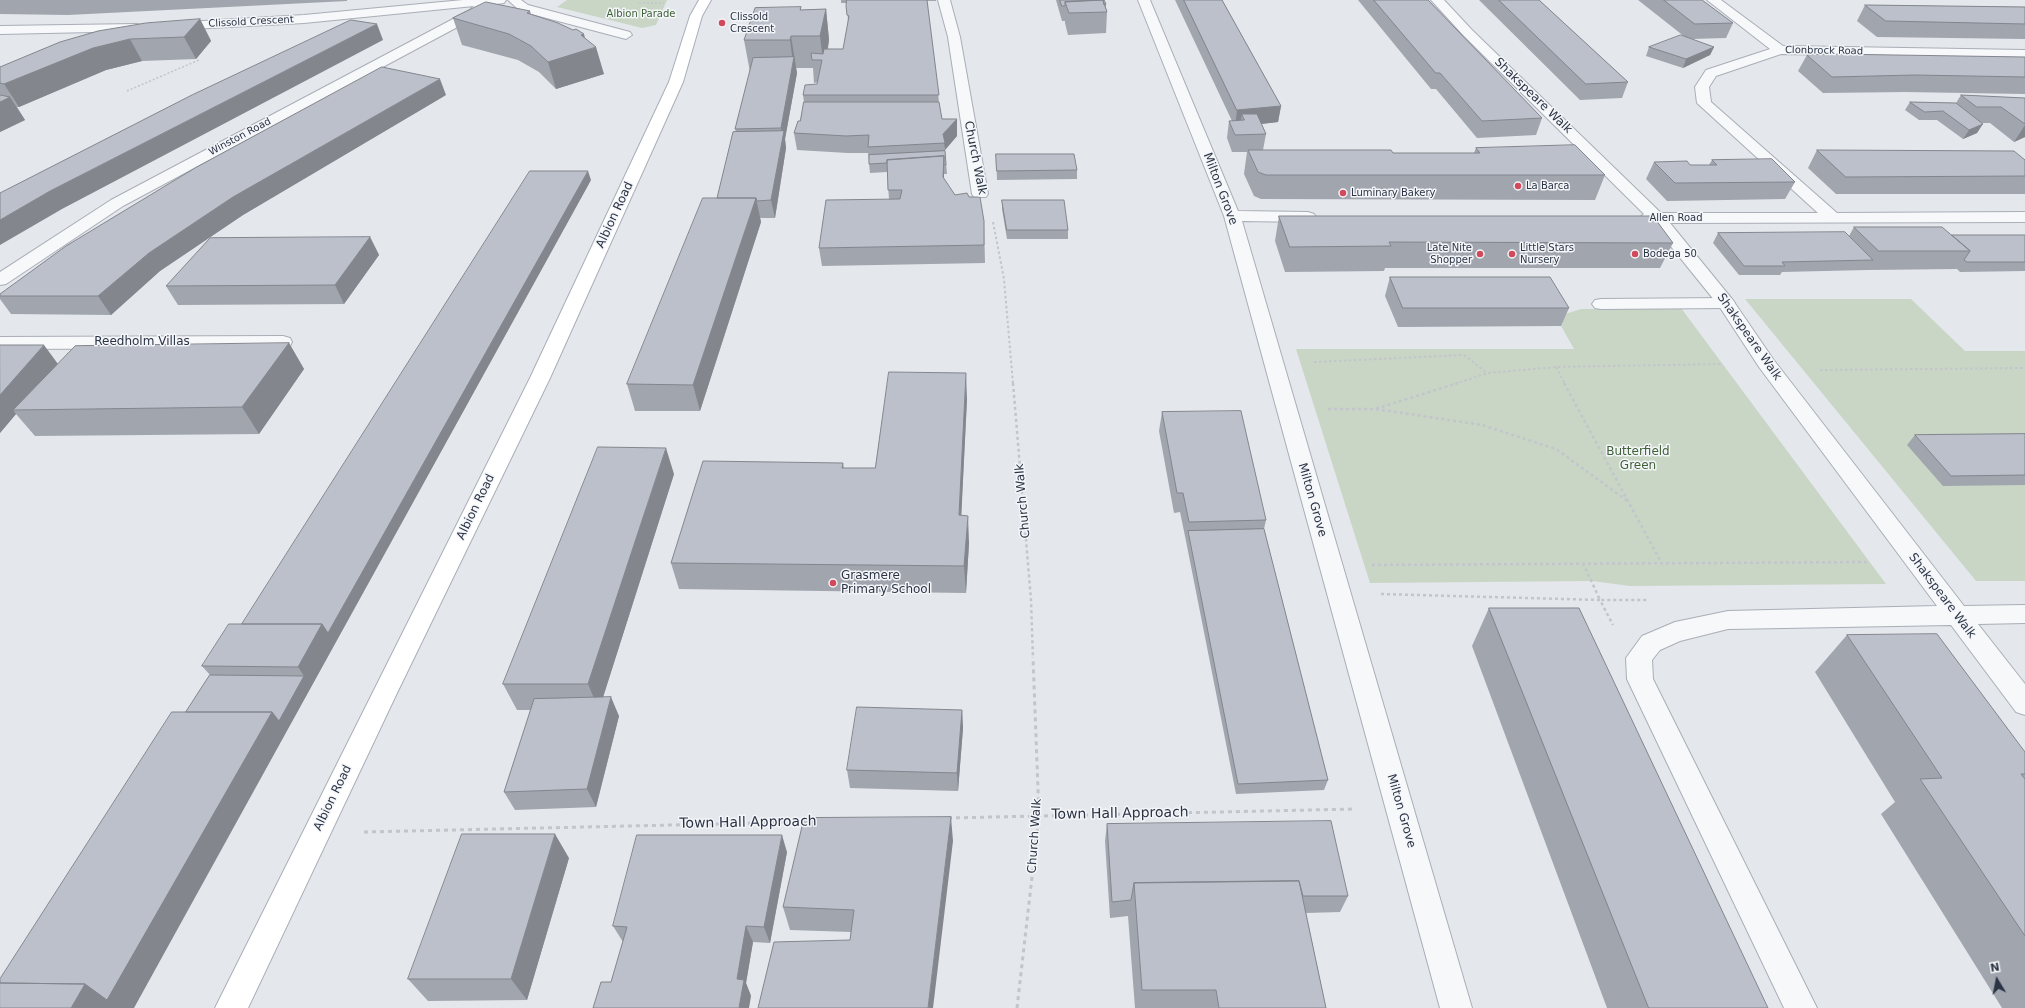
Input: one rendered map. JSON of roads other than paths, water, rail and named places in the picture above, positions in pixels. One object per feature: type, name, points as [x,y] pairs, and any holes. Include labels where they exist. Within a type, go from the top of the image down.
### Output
[{"type":"main road","name":"Albion Road","points":[[231,1008],[384,693],[540,378],[676,82],[696,16],[705,0]]},
{"type":"street","name":"Clissold Crescent","points":[[163,26],[248,23],[368,14],[500,0]]},
{"type":"street","points":[[514,0],[524,8],[626,35]]},
{"type":"street","name":"Church Walk","points":[[944,0],[954,38],[980,194]]},
{"type":"street","name":"Milton Grove","points":[[1144,0],[1232,216],[1456,1008]]},
{"type":"street","name":"Shakspeare Walk","points":[[1437,0],[1468,33],[1657,218],[1726,303],[1766,363],[2025,704]]},
{"type":"street","points":[[1713,0],[1780,50]]},
{"type":"street","name":"Winston Road","points":[[0,280],[117,204],[474,13],[485,2]]},
{"type":"street","points":[[0,30],[94,30],[148,27]]},
{"type":"street","points":[[65,42],[94,30]]},
{"type":"street","name":"Clonbrock Road","points":[[1832,216],[1704,103],[1702,87],[1711,73],[1780,50],[2025,54]]},
{"type":"street","points":[[1232,216],[1327,217]]},
{"type":"street","name":"Allen Road","points":[[1633,218],[1832,216],[2025,217]]},
{"type":"street","points":[[1601,304],[1726,303]]},
{"type":"street","name":"Reedholm Villas","points":[[0,343],[283,342]]},
{"type":"street","points":[[1801,1008],[1640,679],[1639,658],[1651,643],[1675,632],[1728,620],[2025,614]]},
{"type":"place","name":"Clissold Crescent","points":[[722,23]]},
{"type":"place","name":"La Barca","points":[[1518,186]]},
{"type":"place","name":"Luminary Bakery","points":[[1343,193]]},
{"type":"place","name":"Late Nite Shopper","points":[[1480,254]]},
{"type":"place","name":"Little Stars Nursery","points":[[1512,254]]},
{"type":"place","name":"Bodega 50","points":[[1635,254]]},
{"type":"place","name":"Grasmere Primary School","points":[[833,583]]},
{"type":"park label","name":"Albion Parade","points":[[641,14]]},
{"type":"park label","name":"Butterfield Green","points":[[1638,459]]}]
